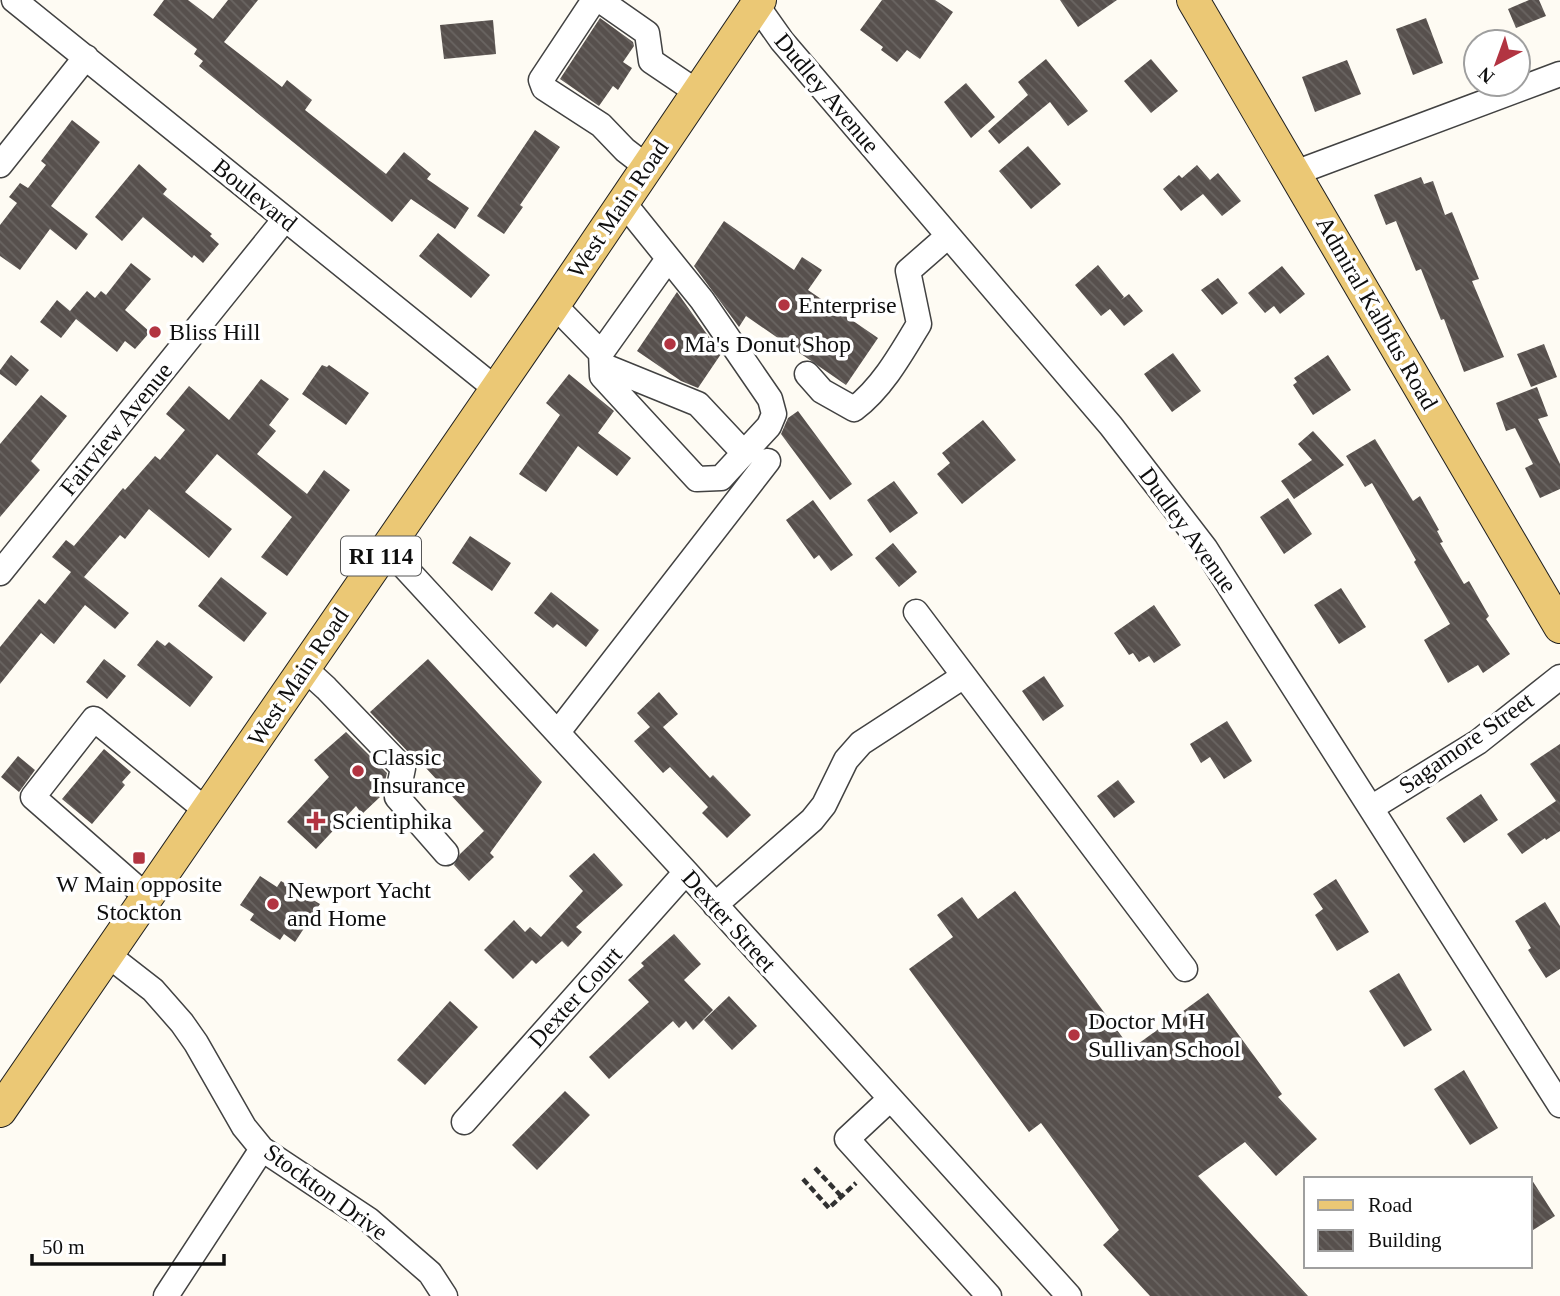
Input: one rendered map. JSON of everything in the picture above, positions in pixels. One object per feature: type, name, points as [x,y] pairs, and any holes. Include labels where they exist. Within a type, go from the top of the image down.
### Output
[{"type":"main road","name":"Admiral Kalbfus Road","points":[[1194,0],[1560,627]]},
{"type":"main road","name":"West Main Road","points":[[0,1111],[554,305],[756,2]]},
{"type":"street","name":"Boulevard","points":[[14,0],[496,389]]},
{"type":"street","points":[[646,167],[601,125],[544,88],[541,80],[592,3],[601,1],[623,7],[647,33],[651,61],[697,92]]},
{"type":"street","name":"Dudley Avenue","points":[[756,2],[782,41],[1111,426],[1205,548],[1560,1105]]},
{"type":"street","points":[[0,165],[86,57]]},
{"type":"street","points":[[1295,173],[1560,74]]},
{"type":"street","points":[[623,202],[702,300],[770,399],[774,414],[769,426],[721,478],[697,479],[602,376],[602,359],[668,259]]},
{"type":"street","name":"Fairview Avenue","points":[[0,572],[285,219]]},
{"type":"street","points":[[807,374],[822,391],[854,410],[867,400],[919,324],[908,271],[948,236]]},
{"type":"street","points":[[554,305],[602,359],[698,404],[744,453]]},
{"type":"street","points":[[558,732],[768,461]]},
{"type":"street","name":"Dexter Street","points":[[387,548],[686,872],[1069,1296]]},
{"type":"street","points":[[916,612],[1185,969]]},
{"type":"street","points":[[304,668],[403,768],[397,797],[446,853]]},
{"type":"street","points":[[715,905],[812,820],[824,805],[846,760],[861,743],[964,676]]},
{"type":"street","name":"Sagamore Street","points":[[1371,808],[1478,742],[1560,677]]},
{"type":"street","points":[[147,897],[33,797],[94,719],[206,811]]},
{"type":"street","name":"Dexter Court","points":[[464,1122],[686,872]]},
{"type":"street","name":"Stockton Drive","points":[[108,955],[153,990],[182,1023],[197,1043],[244,1126],[262,1149],[369,1220],[430,1273],[445,1296]]},
{"type":"street","points":[[890,1099],[847,1139],[989,1296]]},
{"type":"street","points":[[166,1296],[262,1149]]},
{"type":"path","points":[[816,1168],[841,1196]]},
{"type":"path","points":[[803,1180],[829,1208]]},
{"type":"building","points":[[164,0],[188,0],[213,19],[228,0],[258,0],[224,42],[282,87],[287,80],[312,100],[305,110],[386,174],[404,152],[431,174],[427,179],[469,208],[455,229],[411,199],[392,222],[199,66],[203,61],[194,54],[197,49],[153,15]]},
{"type":"building","points":[[882,0],[935,0],[953,12],[920,59],[907,50],[897,62],[881,50],[883,47],[860,30]]},
{"type":"building","points":[[1060,0],[1117,0],[1078,27]]},
{"type":"building","points":[[1529,0],[1539,0],[1546,16],[1516,28],[1508,9]]},
{"type":"building","points":[[600,18],[633,42],[634,46],[623,62],[632,68],[618,90],[613,86],[599,106],[560,79]]},
{"type":"building","points":[[1426,18],[1443,63],[1413,75],[1396,29]]},
{"type":"building","points":[[493,20],[496,54],[444,59],[440,25]]},
{"type":"building","points":[[1046,59],[1088,111],[1068,126],[1050,102],[999,144],[988,131],[1028,95],[1018,82]]},
{"type":"building","points":[[1151,59],[1178,91],[1151,113],[1124,81]]},
{"type":"building","points":[[1347,60],[1361,94],[1315,112],[1302,77]]},
{"type":"building","points":[[966,83],[995,117],[971,138],[944,102]]},
{"type":"building","points":[[72,120],[100,142],[51,206],[88,234],[76,250],[50,229],[20,270],[0,256],[0,225],[17,203],[9,197],[20,183],[28,188],[46,165],[41,161]]},
{"type":"building","points":[[535,130],[560,147],[520,205],[523,207],[504,234],[477,216]]},
{"type":"building","points":[[1028,146],[1061,184],[1031,209],[999,171]]},
{"type":"building","points":[[139,164],[167,189],[163,194],[212,234],[210,236],[219,244],[203,263],[194,255],[192,258],[143,217],[122,241],[95,217]]},
{"type":"building","points":[[1197,165],[1210,180],[1218,173],[1241,201],[1222,216],[1203,194],[1181,211],[1163,189],[1179,175],[1182,178]]},
{"type":"building","points":[[1421,177],[1424,184],[1433,181],[1445,215],[1452,212],[1479,279],[1472,281],[1504,357],[1464,372],[1421,269],[1416,271],[1396,221],[1386,225],[1374,195]]},
{"type":"building","name":"Enterprise","points":[[724,221],[794,270],[802,257],[822,270],[808,290],[878,338],[846,385],[746,316],[739,327],[694,266]]},
{"type":"building","points":[[438,233],[490,275],[471,298],[419,256]]},
{"type":"building","points":[[131,263],[151,279],[125,310],[150,332],[135,349],[125,341],[117,352],[76,319],[61,338],[40,322],[57,300],[70,311],[87,291],[95,298],[101,291],[106,295]]},
{"type":"building","points":[[1098,265],[1124,297],[1121,300],[1129,294],[1143,311],[1124,326],[1110,309],[1101,316],[1075,285]]},
{"type":"building","points":[[1282,266],[1305,294],[1280,314],[1274,306],[1265,313],[1248,293]]},
{"type":"building","points":[[1218,278],[1238,303],[1222,315],[1201,290]]},
{"type":"building","name":"Ma's Donut Shop","points":[[677,292],[721,354],[698,388],[681,381],[637,351]]},
{"type":"building","points":[[1544,344],[1557,377],[1531,387],[1517,354]]},
{"type":"building","points":[[1173,353],[1201,391],[1172,412],[1144,374]]},
{"type":"building","points":[[11,355],[29,370],[16,386],[0,374]]},
{"type":"building","points":[[1328,355],[1351,390],[1313,415],[1293,385],[1297,382],[1294,378]]},
{"type":"building","points":[[322,365],[329,365],[369,393],[346,425],[302,394]]},
{"type":"building","points":[[569,374],[614,411],[598,433],[631,458],[617,476],[578,446],[546,492],[519,474],[560,415],[546,403]]},
{"type":"building","points":[[261,379],[289,399],[269,425],[276,431],[257,454],[307,494],[324,470],[350,490],[287,576],[261,557],[292,517],[217,454],[185,492],[232,529],[209,558],[149,509],[125,539],[120,535],[84,577],[129,613],[115,629],[85,605],[54,644],[41,633],[0,684],[0,647],[39,599],[45,604],[71,572],[52,557],[66,540],[74,546],[123,488],[125,490],[155,456],[160,460],[185,430],[166,414],[189,386],[229,420]]},
{"type":"building","points":[[1537,387],[1548,416],[1538,419],[1560,464],[1560,489],[1540,498],[1525,468],[1533,464],[1515,428],[1506,431],[1496,403]]},
{"type":"building","points":[[41,395],[67,416],[31,461],[40,470],[0,517],[0,444]]},
{"type":"building","points":[[798,411],[852,484],[830,500],[781,434],[788,418]]},
{"type":"building","points":[[983,420],[1016,460],[962,504],[937,474],[950,463],[942,453]]},
{"type":"building","points":[[1313,431],[1344,465],[1294,499],[1281,481],[1312,460],[1298,444]]},
{"type":"building","points":[[1375,439],[1413,501],[1420,496],[1439,530],[1437,531],[1443,542],[1440,543],[1464,584],[1469,581],[1489,616],[1486,619],[1510,654],[1483,673],[1478,665],[1448,683],[1424,640],[1450,624],[1372,483],[1365,487],[1346,456]]},
{"type":"building","points":[[894,481],[918,513],[890,533],[867,500]]},
{"type":"building","points":[[1288,498],[1312,534],[1284,554],[1260,517]]},
{"type":"building","points":[[813,500],[853,555],[831,571],[819,555],[814,559],[786,520]]},
{"type":"building","points":[[470,536],[511,563],[492,591],[452,563]]},
{"type":"building","points":[[893,543],[917,572],[899,587],[875,558]]},
{"type":"building","points":[[221,577],[267,613],[244,642],[198,606]]},
{"type":"building","points":[[1341,588],[1366,627],[1339,644],[1314,605]]},
{"type":"building","points":[[551,592],[599,630],[586,647],[557,624],[553,628],[534,613]]},
{"type":"building","points":[[1154,605],[1181,645],[1154,663],[1149,656],[1139,662],[1133,653],[1129,655],[1114,633]]},
{"type":"building","points":[[157,640],[165,646],[169,642],[213,677],[190,707],[137,665]]},
{"type":"building","points":[[104,659],[126,676],[107,699],[86,682]]},
{"type":"building","points":[[428,659],[542,782],[490,853],[494,857],[469,881],[454,865],[460,854],[484,831],[370,712]]},
{"type":"building","points":[[1044,676],[1064,706],[1043,721],[1022,691]]},
{"type":"building","points":[[659,692],[678,714],[663,727],[710,778],[713,775],[751,815],[727,838],[702,813],[708,807],[670,767],[663,773],[634,741],[650,727],[637,713]]},
{"type":"building","points":[[1227,721],[1252,761],[1224,779],[1210,757],[1201,763],[1190,744]]},
{"type":"building","points":[[346,732],[387,773],[385,781],[374,791],[380,797],[362,814],[356,806],[316,849],[287,822],[329,777],[314,760]]},
{"type":"building","points":[[1560,744],[1560,831],[1522,854],[1507,834],[1556,801],[1530,764]]},
{"type":"building","points":[[104,749],[131,772],[122,782],[125,785],[92,824],[62,799]]},
{"type":"building","points":[[18,756],[35,770],[19,792],[1,777]]},
{"type":"building","points":[[1118,780],[1135,802],[1114,818],[1097,796]]},
{"type":"building","points":[[1481,794],[1498,820],[1464,843],[1446,818]]},
{"type":"building","points":[[594,853],[623,885],[576,927],[582,932],[568,947],[562,941],[536,964],[532,960],[513,979],[484,950],[514,920],[525,932],[530,927],[541,937],[583,891],[569,876]]},
{"type":"building","points":[[260,876],[277,887],[281,881],[320,904],[295,942],[284,934],[280,940],[250,920],[254,914],[240,905]]},
{"type":"building","points":[[1336,879],[1369,932],[1337,951],[1315,915],[1323,909],[1313,894]]},
{"type":"building","points":[[1015,891],[1131,1049],[1208,993],[1282,1094],[1278,1097],[1317,1139],[1276,1176],[1245,1142],[1198,1176],[1308,1296],[1150,1296],[1103,1245],[1119,1230],[1041,1123],[1029,1132],[909,969],[953,937],[937,915],[962,897],[978,919]]},
{"type":"building","points":[[1545,902],[1560,926],[1560,969],[1546,978],[1528,950],[1531,948],[1515,921]]},
{"type":"building","points":[[674,934],[701,964],[684,980],[713,1010],[693,1030],[686,1021],[679,1028],[673,1021],[609,1079],[589,1057],[649,1002],[628,980],[644,966],[641,963]]},
{"type":"building","points":[[1399,973],[1432,1030],[1404,1047],[1369,991]]},
{"type":"building","points":[[729,996],[757,1026],[732,1050],[704,1020]]},
{"type":"building","points":[[450,1001],[478,1027],[425,1085],[397,1060]]},
{"type":"building","points":[[1464,1070],[1498,1128],[1470,1145],[1434,1089]]},
{"type":"building","points":[[565,1091],[590,1115],[537,1170],[512,1145]]},
{"type":"building","points":[[1532,1180],[1555,1216],[1532,1231]]},
{"type":"place","name":"Enterprise","points":[[784,305]]},
{"type":"place","name":"Bliss Hill","points":[[155,332]]},
{"type":"place","name":"Ma's Donut Shop","points":[[670,344]]},
{"type":"place","name":"Classic Insurance","points":[[358,771]]},
{"type":"place","name":"Scientiphika","points":[[316,821]]},
{"type":"place","name":"W Main opposite Stockton","points":[[139,858]]},
{"type":"place","name":"Newport Yacht and Home","points":[[273,904]]},
{"type":"place","name":"Doctor M H Sullivan School","points":[[1074,1035]]}]
